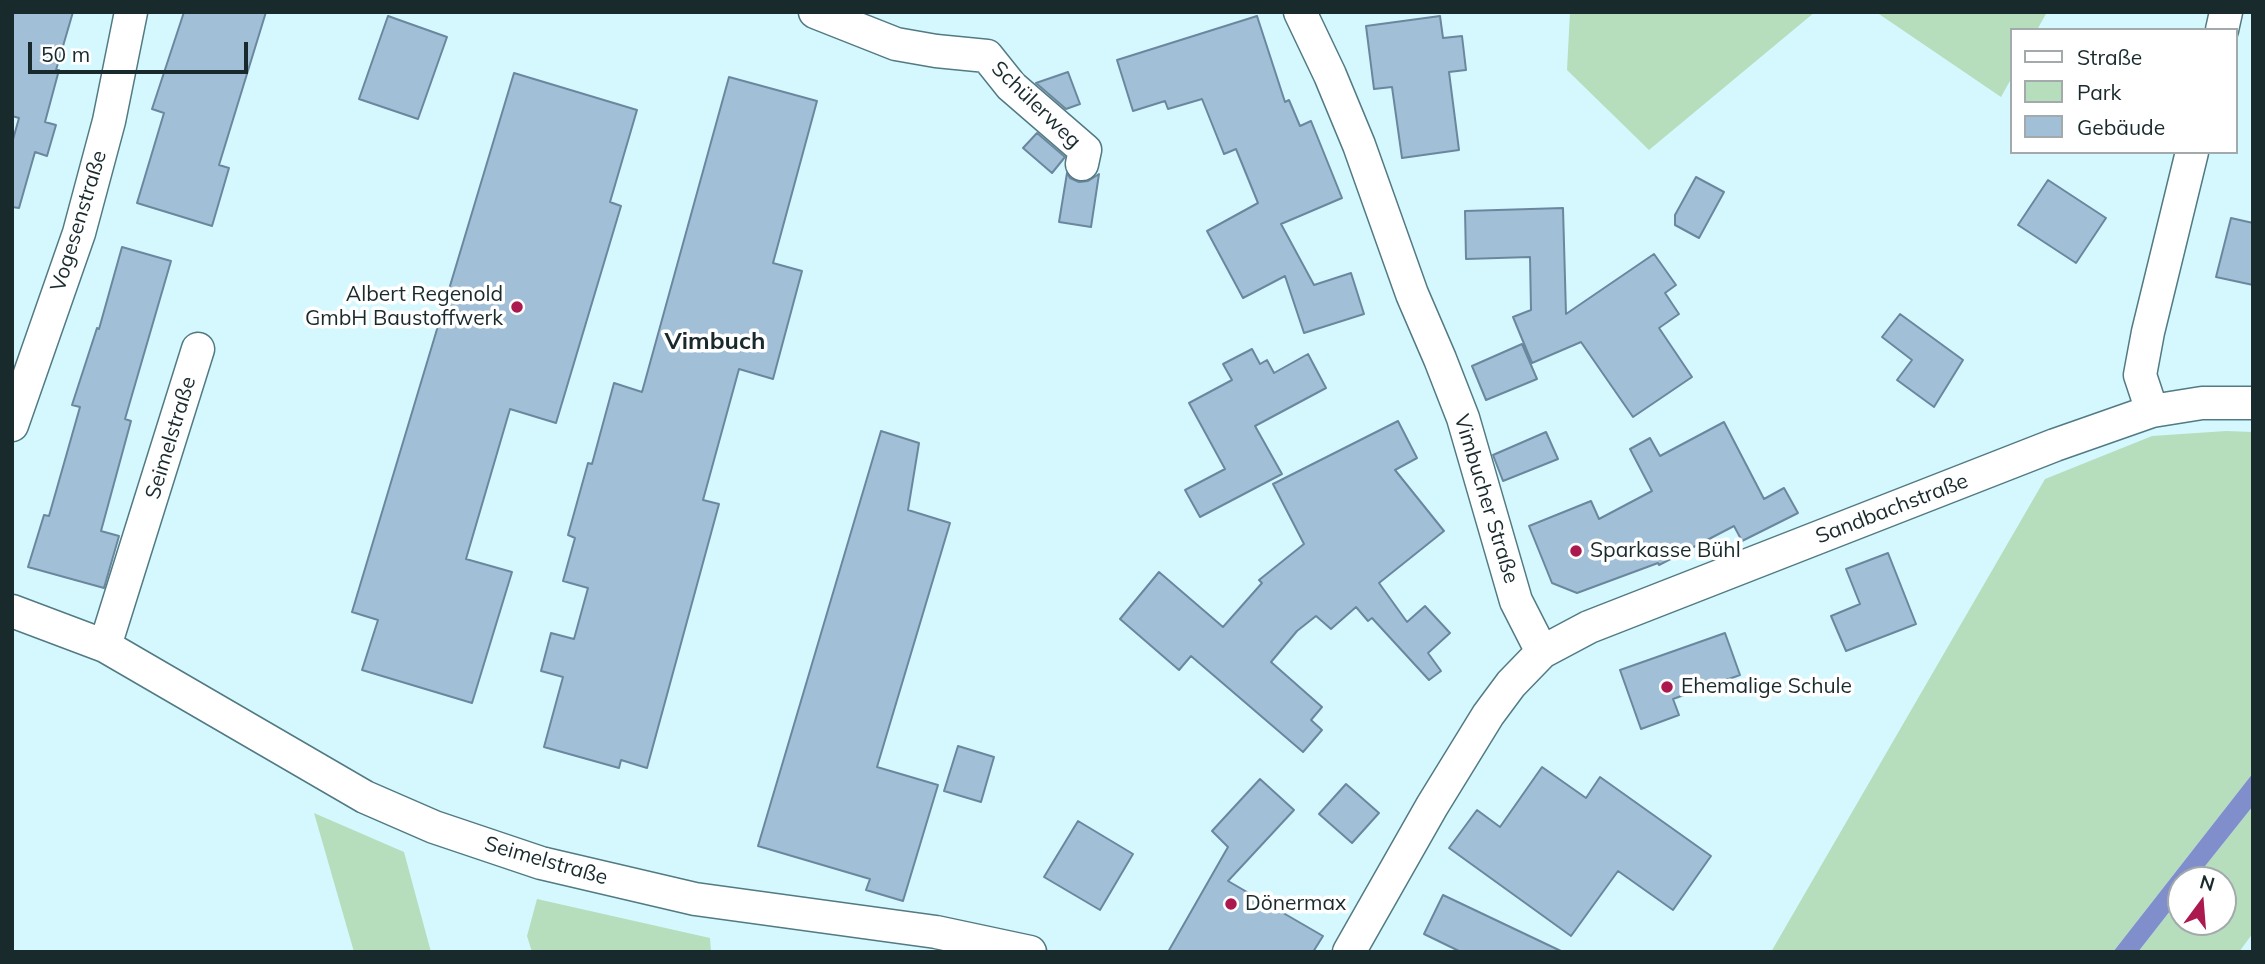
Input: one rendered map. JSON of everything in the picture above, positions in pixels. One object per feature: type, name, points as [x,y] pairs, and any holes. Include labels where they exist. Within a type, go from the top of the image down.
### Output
[{"type":"street","name":"Vogesenstraße","points":[[12,425],[79,233],[109,121],[131,12]]},
{"type":"street","name":"Schülerweg","points":[[815,12],[896,44],[987,56],[1011,86],[1085,150],[1082,164]]},
{"type":"street","name":"Vimbucher Straße","points":[[1300,12],[1359,145],[1412,294],[1463,418],[1516,601],[1542,652]]},
{"type":"street","points":[[2152,411],[2140,375],[2192,154]]},
{"type":"street","name":"Seimelstraße","points":[[105,646],[198,349]]},
{"type":"street","name":"Sandbachstraße","points":[[1542,652],[1589,627],[2055,445],[2152,411],[2202,403],[2253,403]]},
{"type":"street","name":"Seimelstraße","points":[[12,611],[105,646],[365,797],[433,827],[541,863],[695,899],[936,932],[1030,952]]},
{"type":"street","points":[[1349,952],[1432,806],[1488,715],[1511,684],[1542,652]]},
{"type":"green space","points":[[1570,12],[1815,12],[1649,150],[1567,70]]},
{"type":"green space","points":[[1876,12],[2047,12],[2038,28],[2010,28],[2010,81],[2001,97]]},
{"type":"green space","points":[[2253,432],[2253,773],[2180,866],[2167,866],[2167,883],[2113,952],[1771,952],[2045,479],[2152,436]]},
{"type":"green space","points":[[2253,806],[2253,933],[2239,952],[2138,952],[2167,915],[2167,936],[2237,936],[2237,866],[2205,866]]},
{"type":"green space","points":[[314,813],[404,852],[431,952],[354,952]]},
{"type":"green space","points":[[537,899],[710,938],[711,952],[532,952],[527,936]]},
{"type":"water","points":[[2253,773],[2253,806],[2205,866],[2180,866]]},
{"type":"water","points":[[2167,883],[2167,915],[2138,952],[2113,952]]},
{"type":"building","points":[[12,12],[73,12],[56,70],[59,70],[45,122],[56,125],[47,156],[35,152],[19,208],[12,207],[12,143],[19,118],[12,116]]},
{"type":"building","points":[[184,12],[266,12],[219,165],[229,168],[212,226],[137,203],[164,113],[152,109]]},
{"type":"building","points":[[388,16],[447,37],[418,119],[359,99]]},
{"type":"building","points":[[1257,16],[1285,102],[1289,100],[1300,126],[1311,121],[1342,198],[1281,224],[1314,285],[1351,273],[1364,314],[1304,333],[1285,276],[1243,298],[1207,231],[1258,203],[1236,149],[1224,154],[1202,99],[1168,109],[1165,101],[1133,111],[1117,60]]},
{"type":"building","points":[[1440,16],[1443,38],[1462,36],[1466,70],[1449,72],[1459,150],[1402,158],[1392,87],[1374,89],[1366,26]]},
{"type":"building","points":[[1068,72],[1080,104],[1066,109],[1036,83]]},
{"type":"building","name":"Albert Regenold GmbH Baustoffwerk","points":[[514,73],[637,110],[610,202],[621,206],[556,423],[510,409],[466,559],[512,572],[472,703],[362,670],[378,620],[352,612]]},
{"type":"building","points":[[729,77],[817,101],[773,263],[802,271],[773,379],[739,369],[703,500],[719,504],[647,768],[621,760],[619,768],[544,747],[563,677],[541,671],[551,633],[574,639],[588,588],[563,581],[575,538],[568,535],[588,463],[592,464],[614,383],[642,392]]},
{"type":"building","points":[[1037,133],[1065,157],[1052,173],[1023,148]]},
{"type":"building","points":[[1067,173],[1070,178],[1079,182],[1088,181],[1099,174],[1091,227],[1059,222]]},
{"type":"building","points":[[1696,177],[1724,192],[1699,238],[1675,225],[1675,215]]},
{"type":"building","points":[[2048,180],[2106,218],[2076,263],[2018,225]]},
{"type":"building","points":[[1563,208],[1566,314],[1654,254],[1676,285],[1665,293],[1679,314],[1659,328],[1692,377],[1633,417],[1581,342],[1532,363],[1513,317],[1531,310],[1530,257],[1466,259],[1465,211]]},
{"type":"building","points":[[2231,218],[2253,223],[2253,285],[2216,277]]},
{"type":"building","points":[[122,247],[171,261],[125,419],[131,421],[101,531],[119,536],[104,588],[28,567],[44,515],[49,516],[80,407],[72,405],[97,328],[99,329]]},
{"type":"building","points":[[1900,314],[1963,360],[1934,407],[1897,380],[1912,360],[1882,337]]},
{"type":"building","points":[[1522,344],[1537,379],[1486,400],[1472,366]]},
{"type":"building","points":[[1252,349],[1260,364],[1267,360],[1274,373],[1308,354],[1326,388],[1255,426],[1282,474],[1200,517],[1185,490],[1225,469],[1189,403],[1232,380],[1223,364]]},
{"type":"building","points":[[1398,421],[1417,458],[1395,470],[1444,531],[1379,583],[1407,622],[1425,606],[1450,633],[1428,653],[1441,671],[1429,680],[1372,618],[1368,621],[1356,607],[1331,629],[1316,616],[1297,631],[1271,662],[1322,707],[1311,720],[1322,730],[1303,752],[1191,656],[1179,670],[1120,619],[1159,572],[1223,627],[1262,583],[1259,580],[1304,544],[1273,484]]},
{"type":"building","points":[[1724,422],[1764,499],[1784,488],[1798,513],[1742,541],[1734,526],[1659,565],[1658,563],[1577,593],[1552,583],[1529,526],[1591,501],[1599,519],[1652,491],[1630,449],[1650,438],[1660,456]]},
{"type":"building","points":[[881,431],[919,443],[908,510],[950,523],[877,767],[938,785],[903,901],[866,890],[870,879],[758,846]]},
{"type":"building","points":[[1546,432],[1558,459],[1503,481],[1493,455]]},
{"type":"building","points":[[1888,553],[1916,624],[1846,651],[1831,616],[1860,604],[1846,569]]},
{"type":"building","name":"Ehemalige Schule","points":[[1725,633],[1740,675],[1673,699],[1679,715],[1641,729],[1620,670]]},
{"type":"building","points":[[958,746],[994,757],[981,802],[944,791]]},
{"type":"building","points":[[1542,767],[1586,798],[1600,777],[1711,856],[1673,910],[1618,871],[1571,936],[1449,848],[1477,810],[1500,827]]},
{"type":"building","name":"Dönermax","points":[[1260,779],[1294,810],[1228,881],[1323,936],[1313,952],[1168,952],[1228,847],[1212,831]]},
{"type":"building","points":[[1346,784],[1379,813],[1352,843],[1319,814]]},
{"type":"building","points":[[1078,821],[1133,854],[1100,910],[1044,877]]},
{"type":"building","points":[[1443,895],[1563,952],[1461,952],[1424,934]]},
{"type":"place","name":"Albert Regenold GmbH Baustoffwerk","points":[[517,307]]},
{"type":"place","name":"Sparkasse Bühl","points":[[1576,551]]},
{"type":"place","name":"Ehemalige Schule","points":[[1667,687]]},
{"type":"place","name":"Dönermax","points":[[1231,904]]},
{"type":"district","name":"Vimbuch","points":[[715,342]]}]
